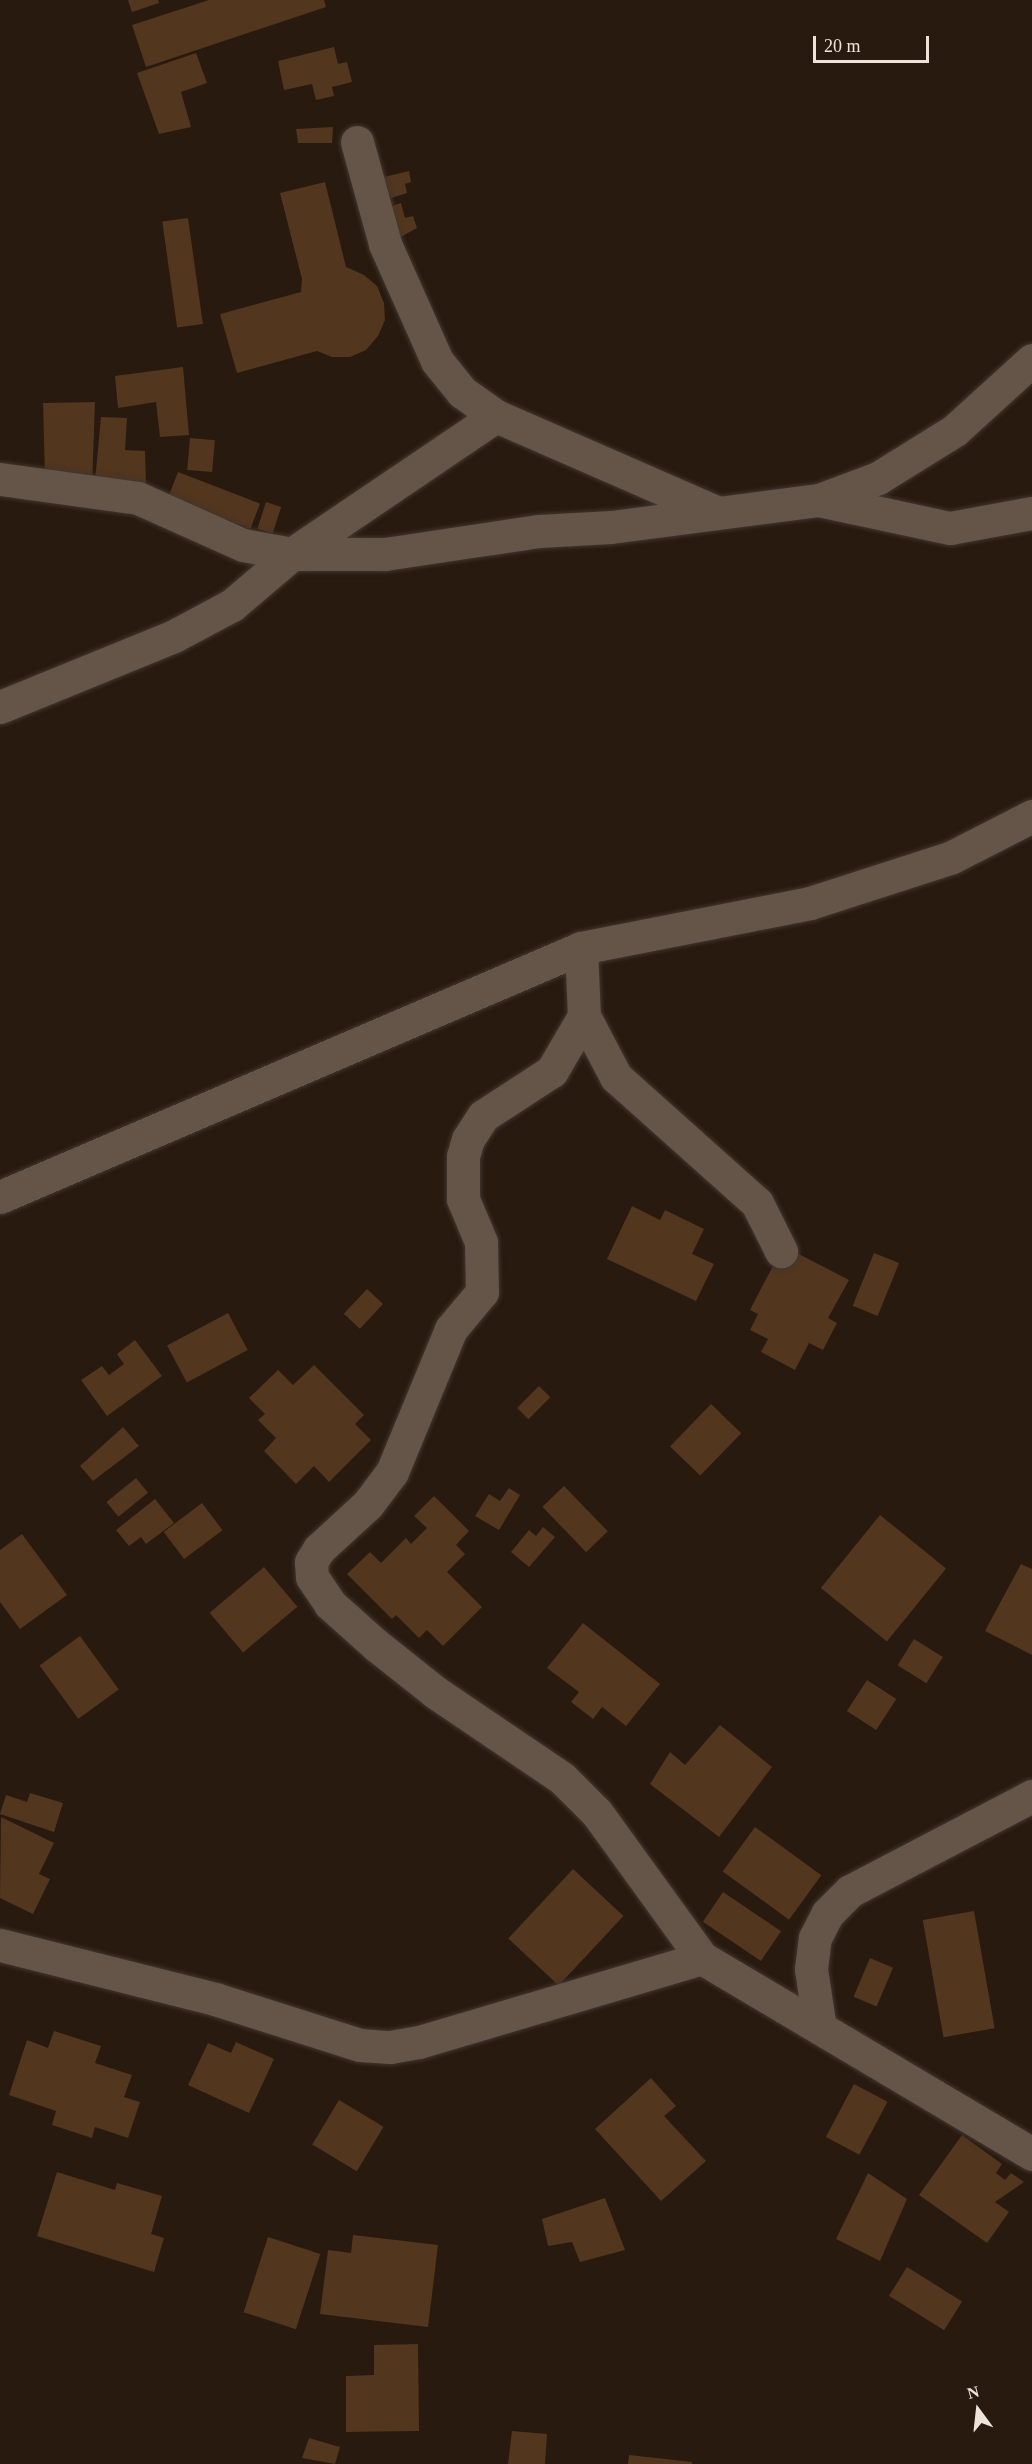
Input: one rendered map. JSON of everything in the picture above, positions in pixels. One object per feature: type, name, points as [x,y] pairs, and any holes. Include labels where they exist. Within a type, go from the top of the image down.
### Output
[{"type":"street","points":[[357,142],[385,244],[437,361],[462,393],[496,416],[714,511]]},
{"type":"street","points":[[0,479],[138,498],[243,545],[292,554],[385,554],[714,511],[819,500],[878,478],[955,430],[1032,360]]},
{"type":"street","points":[[0,707],[174,636],[232,605],[292,554],[496,416]]},
{"type":"street","points":[[819,500],[950,528],[1032,513]]},
{"type":"street","points":[[0,1197],[580,948],[810,903],[952,857],[1032,816]]},
{"type":"street","points":[[580,948],[584,1016],[616,1077],[757,1203],[781,1251]]},
{"type":"street","points":[[584,1016],[552,1071],[483,1116],[468,1138],[463,1156],[463,1199],[481,1242],[482,1292],[451,1329],[392,1472],[368,1504],[319,1549],[311,1562],[312,1577],[330,1604],[376,1645],[435,1692],[562,1778],[597,1813],[702,1958],[1032,2154]]},
{"type":"street","points":[[820,2028],[810,1969],[815,1938],[828,1914],[850,1891],[1032,1796]]},
{"type":"street","points":[[0,1945],[215,1999],[360,2045],[390,2047],[430,2039],[702,1958]]},
{"type":"building","points":[[128,0],[158,0],[159,3],[132,12]]},
{"type":"building","points":[[209,0],[324,0],[326,7],[146,67],[132,25]]},
{"type":"building","points":[[334,47],[338,64],[347,62],[352,82],[332,87],[334,96],[316,100],[312,84],[284,90],[278,61]]},
{"type":"building","points":[[196,53],[207,83],[181,92],[191,127],[159,134],[137,73]]},
{"type":"building","points":[[333,127],[332,143],[298,143],[296,129]]},
{"type":"building","points":[[409,171],[411,182],[405,184],[407,193],[391,198],[384,177]]},
{"type":"building","points":[[325,182],[346,267],[364,275],[377,286],[384,303],[385,320],[378,336],[366,350],[350,357],[332,357],[317,351],[237,373],[220,314],[301,292],[302,279],[280,193]]},
{"type":"building","points":[[401,203],[405,218],[413,216],[417,228],[397,239],[388,207]]},
{"type":"building","points":[[188,218],[203,324],[177,328],[162,222]]},
{"type":"building","points":[[183,367],[189,435],[160,437],[156,402],[118,408],[115,376]]},
{"type":"building","points":[[95,402],[92,485],[45,478],[43,403]]},
{"type":"building","points":[[101,417],[127,418],[125,450],[145,451],[146,485],[95,481]]},
{"type":"building","points":[[190,438],[215,440],[212,472],[187,470]]},
{"type":"building","points":[[178,472],[260,504],[250,529],[168,497]]},
{"type":"building","points":[[266,502],[281,507],[273,534],[257,529]]},
{"type":"building","points":[[632,1206],[660,1220],[665,1210],[704,1229],[692,1254],[714,1264],[696,1301],[607,1259]]},
{"type":"building","points":[[793,1251],[849,1280],[828,1318],[837,1323],[823,1350],[809,1343],[795,1370],[761,1352],[768,1339],[750,1330],[758,1314],[750,1310],[775,1262],[784,1267]]},
{"type":"building","points":[[874,1253],[899,1263],[878,1316],[853,1306]]},
{"type":"building","points":[[367,1289],[383,1304],[360,1329],[344,1314]]},
{"type":"building","points":[[228,1313],[248,1350],[187,1382],[167,1345]]},
{"type":"building","points":[[135,1340],[162,1376],[107,1416],[81,1380],[102,1366],[109,1375],[124,1364],[117,1354]]},
{"type":"building","points":[[314,1365],[364,1415],[355,1424],[371,1440],[329,1482],[314,1466],[296,1484],[264,1451],[276,1438],[258,1420],[265,1414],[249,1398],[278,1370],[293,1385]]},
{"type":"building","points":[[539,1386],[550,1397],[528,1419],[517,1408]]},
{"type":"building","points":[[711,1404],[741,1433],[700,1476],[670,1446]]},
{"type":"building","points":[[123,1427],[139,1446],[93,1481],[80,1466]]},
{"type":"building","points":[[136,1478],[148,1493],[118,1517],[106,1502]]},
{"type":"building","points":[[564,1486],[608,1531],[586,1552],[542,1507]]},
{"type":"building","points":[[509,1488],[520,1495],[499,1530],[475,1516],[489,1494],[500,1501]]},
{"type":"building","points":[[434,1496],[469,1531],[456,1545],[465,1554],[447,1572],[482,1607],[443,1646],[427,1630],[419,1638],[396,1615],[392,1619],[347,1574],[370,1552],[381,1563],[406,1538],[411,1544],[427,1528],[414,1516]]},
{"type":"building","points":[[155,1499],[174,1523],[146,1544],[141,1537],[129,1546],[116,1530]]},
{"type":"building","points":[[202,1503],[222,1530],[184,1559],[164,1532]]},
{"type":"building","points":[[880,1515],[946,1568],[887,1642],[821,1588]]},
{"type":"building","points":[[543,1527],[555,1537],[529,1567],[511,1552],[529,1530],[536,1536]]},
{"type":"building","points":[[22,1534],[67,1595],[20,1629],[0,1602],[0,1550]]},
{"type":"building","points":[[1021,1564],[1032,1569],[1032,1655],[985,1631]]},
{"type":"building","points":[[264,1567],[297,1607],[243,1652],[210,1613]]},
{"type":"building","points":[[583,1623],[660,1684],[626,1726],[602,1707],[593,1719],[571,1702],[579,1692],[547,1668]]},
{"type":"building","points":[[80,1636],[119,1689],[78,1719],[40,1665]]},
{"type":"building","points":[[914,1639],[943,1657],[926,1683],[898,1665]]},
{"type":"building","points":[[867,1680],[896,1699],[876,1730],[847,1711]]},
{"type":"building","points":[[720,1725],[772,1767],[719,1837],[650,1784],[670,1752],[685,1765]]},
{"type":"building","points":[[30,1793],[63,1803],[54,1832],[0,1814],[6,1795],[27,1802]]},
{"type":"building","points":[[1,1817],[54,1843],[39,1874],[50,1879],[33,1914],[0,1898]]},
{"type":"building","points":[[755,1827],[821,1875],[789,1920],[723,1871]]},
{"type":"building","points":[[573,1869],[623,1916],[559,1986],[508,1938]]},
{"type":"building","points":[[723,1892],[781,1931],[761,1961],[703,1922]]},
{"type":"building","points":[[974,1911],[995,2028],[943,2037],[923,1920]]},
{"type":"building","points":[[870,1958],[893,1968],[877,2006],[854,1997]]},
{"type":"building","points":[[54,2031],[101,2046],[95,2063],[132,2075],[124,2097],[140,2102],[128,2138],[95,2127],[92,2138],[52,2125],[56,2111],[9,2095],[27,2040],[48,2048]]},
{"type":"building","points":[[236,2042],[274,2059],[249,2113],[188,2085],[208,2043],[231,2053]]},
{"type":"building","points":[[651,2078],[676,2106],[664,2116],[706,2161],[661,2201],[595,2129]]},
{"type":"building","points":[[854,2084],[888,2102],[859,2155],[826,2137]]},
{"type":"building","points":[[339,2100],[384,2127],[357,2171],[312,2145]]},
{"type":"building","points":[[962,2135],[1002,2164],[996,2173],[1005,2180],[1011,2173],[1024,2182],[995,2202],[1009,2212],[987,2243],[919,2195]]},
{"type":"building","points":[[57,2172],[115,2190],[117,2183],[162,2196],[151,2234],[164,2238],[154,2272],[37,2236]]},
{"type":"building","points":[[868,2173],[907,2199],[880,2261],[836,2239]]},
{"type":"building","points":[[605,2198],[625,2250],[580,2262],[572,2242],[548,2246],[542,2219]]},
{"type":"building","points":[[353,2235],[438,2245],[428,2327],[320,2314],[328,2250],[351,2253]]},
{"type":"building","points":[[268,2237],[320,2254],[296,2329],[244,2312]]},
{"type":"building","points":[[907,2267],[962,2301],[944,2330],[889,2296]]},
{"type":"building","points":[[418,2344],[419,2431],[346,2432],[346,2376],[374,2375],[374,2345]]},
{"type":"building","points":[[512,2431],[547,2434],[545,2464],[508,2464]]},
{"type":"building","points":[[309,2438],[340,2447],[335,2464],[302,2458]]},
{"type":"building","points":[[629,2455],[692,2462],[692,2464],[628,2464]]}]
